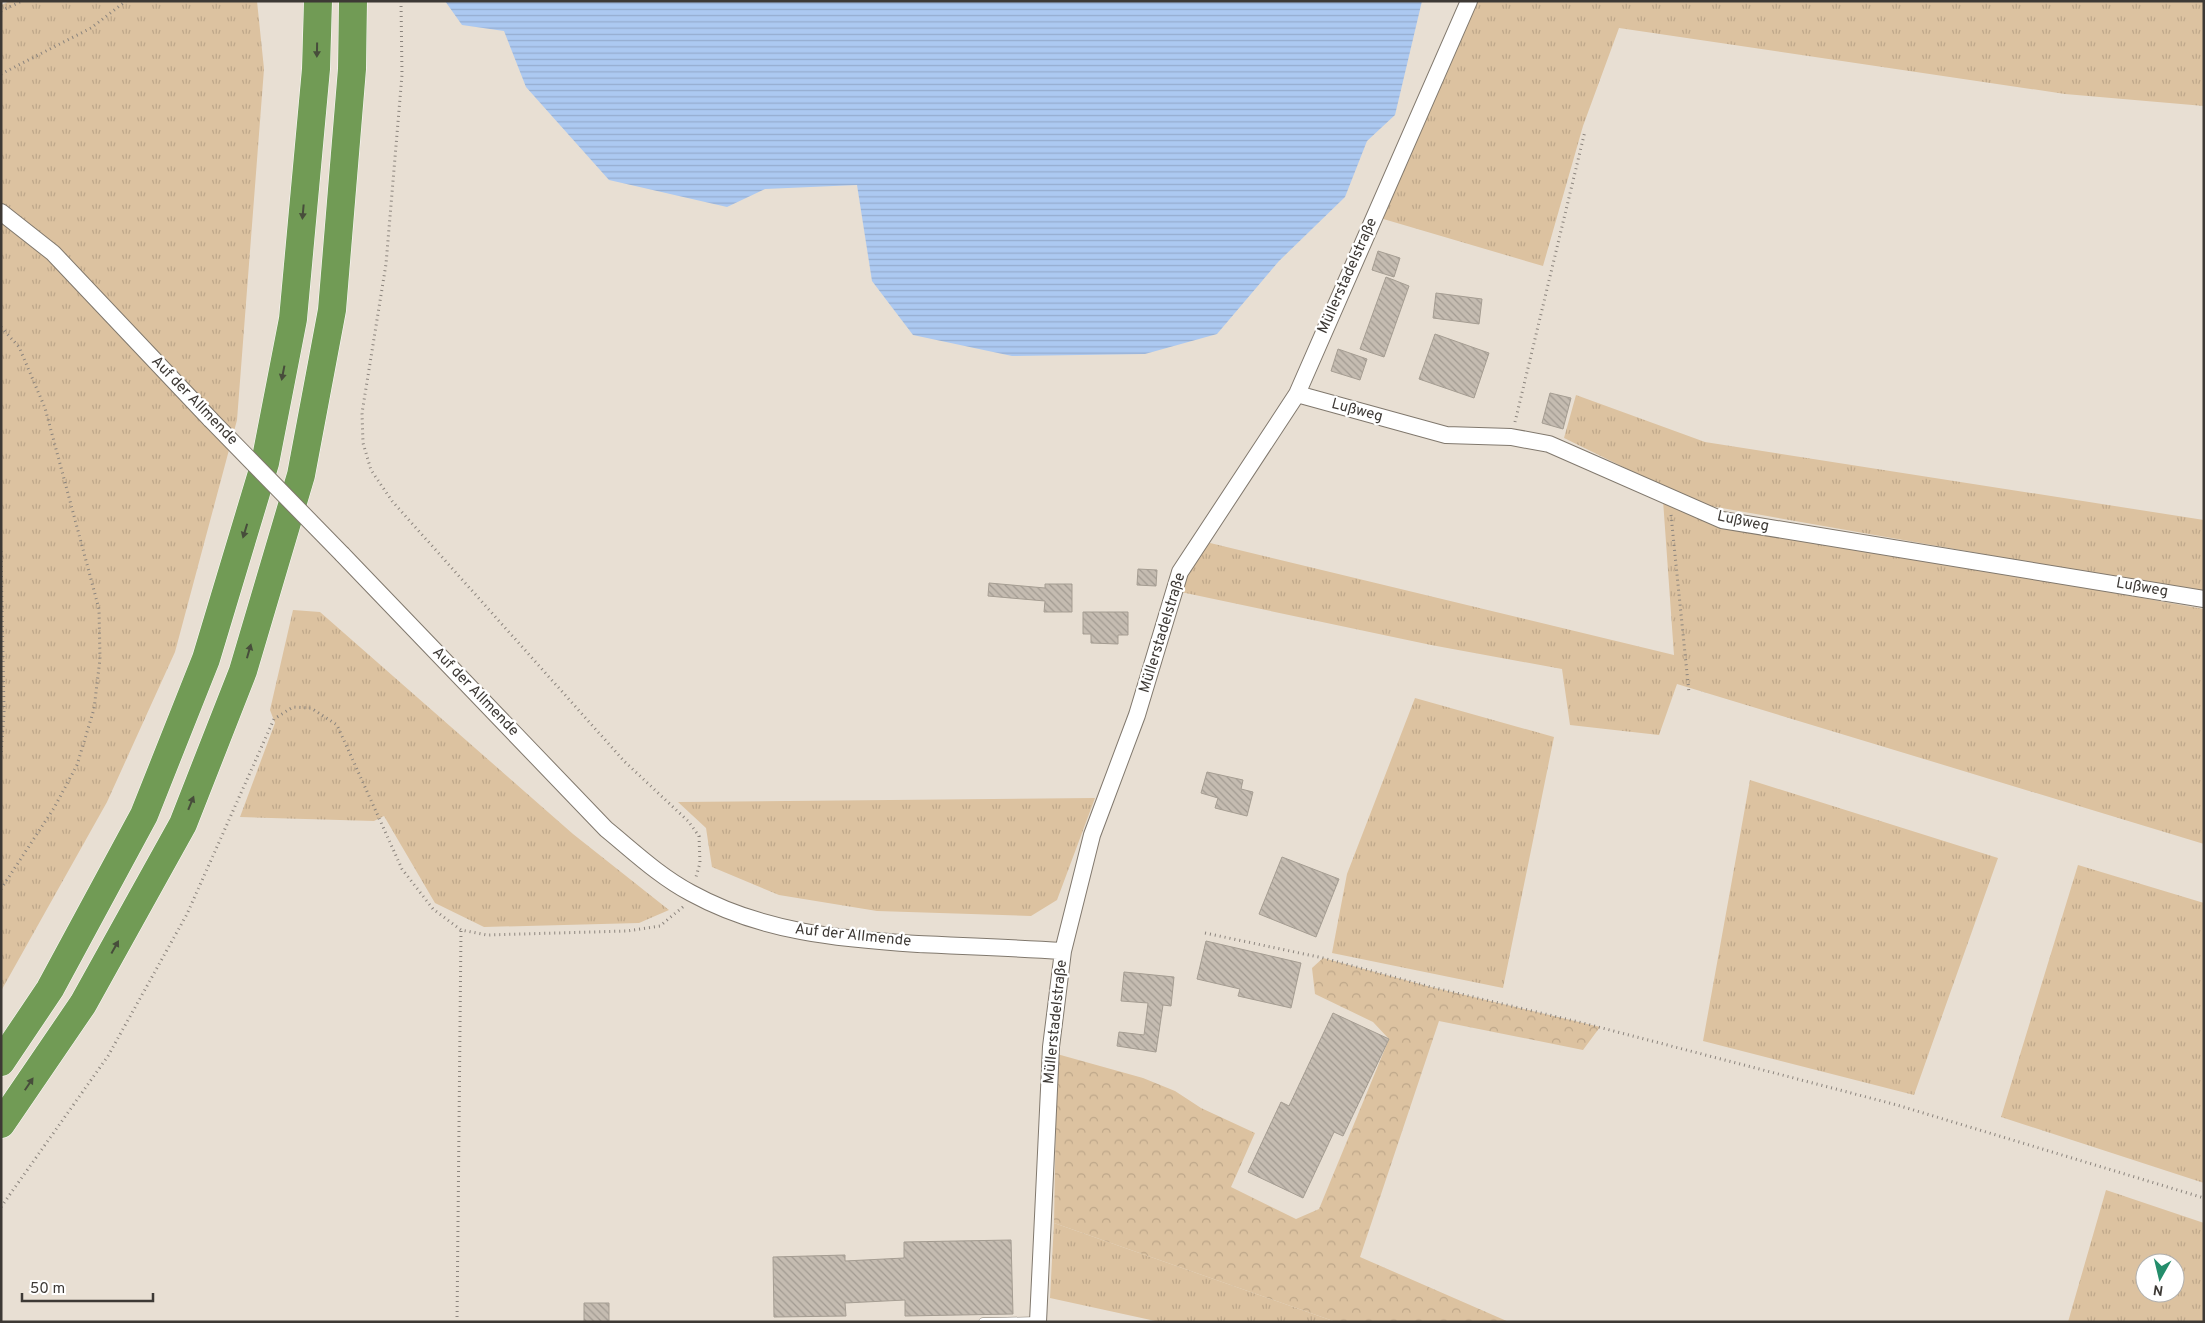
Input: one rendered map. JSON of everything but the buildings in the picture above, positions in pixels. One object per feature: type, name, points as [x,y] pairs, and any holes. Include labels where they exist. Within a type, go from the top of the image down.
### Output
[{"type":"highway","points":[[1,1062],[50,989],[144,815],[206,659],[262,473],[293,319],[316,69],[318,1]]},
{"type":"highway","points":[[1,1124],[84,1004],[183,824],[243,671],[301,475],[332,310],[352,69],[353,1]]},
{"type":"street","name":"Müllerstadelstraße","points":[[1038,1321],[1051,1047],[1063,950],[1092,835],[1137,715],[1180,572],[1296,394],[1469,1]]},
{"type":"street","name":"Auf der Allmende","points":[[1,212],[53,253],[606,829],[654,869],[691,893],[744,916],[803,933],[863,940],[1063,950]]},
{"type":"street","name":"Lußweg","points":[[1296,394],[1446,435],[1512,437],[1550,444],[1722,520],[2204,599]]},
{"type":"lane","points":[[983,1322],[1038,1321]]},
{"type":"path","points":[[1,11],[22,1]]},
{"type":"path","points":[[1,74],[91,28],[126,1]]},
{"type":"path","points":[[1,1207],[108,1056],[187,914],[274,719],[293,707],[310,708],[337,725],[402,869],[433,909],[462,930],[487,935],[627,932],[660,926],[682,910],[691,893],[700,863],[699,836],[688,821],[624,761],[392,501],[371,470],[363,444],[362,413],[386,264],[402,75],[401,1]]},
{"type":"path","points":[[1512,437],[1585,131]]},
{"type":"path","points":[[1,327],[19,346],[45,408],[99,609],[100,659],[94,708],[78,765],[54,808],[1,889]]},
{"type":"path","points":[[1670,497],[1689,693]]},
{"type":"path","points":[[1,551],[4,713],[1,754]]},
{"type":"path","points":[[457,1322],[456,1274],[462,930]]},
{"type":"path","points":[[1205,933],[1323,958],[1431,987],[1583,1023],[1897,1105],[2204,1198]]},
{"type":"green space","points":[[10,1],[257,1],[264,69],[237,420],[175,652],[107,802],[1,991],[1,5]]},
{"type":"green space","points":[[1478,1],[2204,1],[2204,106],[2065,94],[1619,28],[1583,126],[1543,266],[1380,218]]},
{"type":"green space","points":[[1576,395],[1705,442],[2204,520],[2204,593],[1699,504],[1564,438]]},
{"type":"green space","points":[[1663,500],[1724,523],[2204,609],[2204,844],[1677,684],[1659,735],[1570,725],[1562,669],[1431,645],[1176,591],[1206,542],[1674,655]]},
{"type":"green space","points":[[293,610],[320,612],[573,834],[669,910],[639,923],[484,927],[435,903],[384,816],[374,821],[240,817],[275,723],[270,710]]},
{"type":"green space","points":[[1415,698],[1554,737],[1503,988],[1332,953],[1347,874]]},
{"type":"green space","points":[[1750,780],[1998,858],[1914,1095],[1703,1041]]},
{"type":"green space","points":[[1095,798],[1057,900],[1031,916],[877,911],[779,895],[712,867],[706,828],[678,802]]},
{"type":"green space","points":[[2078,865],[2204,903],[2204,1183],[2001,1117]]},
{"type":"green space","points":[[1323,958],[1431,987],[1600,1027],[1583,1050],[1439,1021],[1360,1257],[1509,1322],[1336,1322],[1054,1223],[1057,1054],[1143,1078],[1175,1091],[1201,1108],[1255,1133],[1231,1187],[1296,1219],[1319,1209],[1389,1039],[1373,1022],[1315,994],[1312,968]]},
{"type":"green space","points":[[2106,1190],[2204,1223],[2204,1322],[2068,1322]]},
{"type":"green space","points":[[1054,1223],[1336,1322],[1160,1322],[1050,1298]]},
{"type":"water","points":[[445,1],[1422,1],[1395,115],[1367,141],[1345,197],[1279,261],[1217,334],[1145,354],[1012,356],[913,335],[872,281],[857,185],[765,189],[727,207],[609,180],[526,87],[504,31],[462,25]]}]
